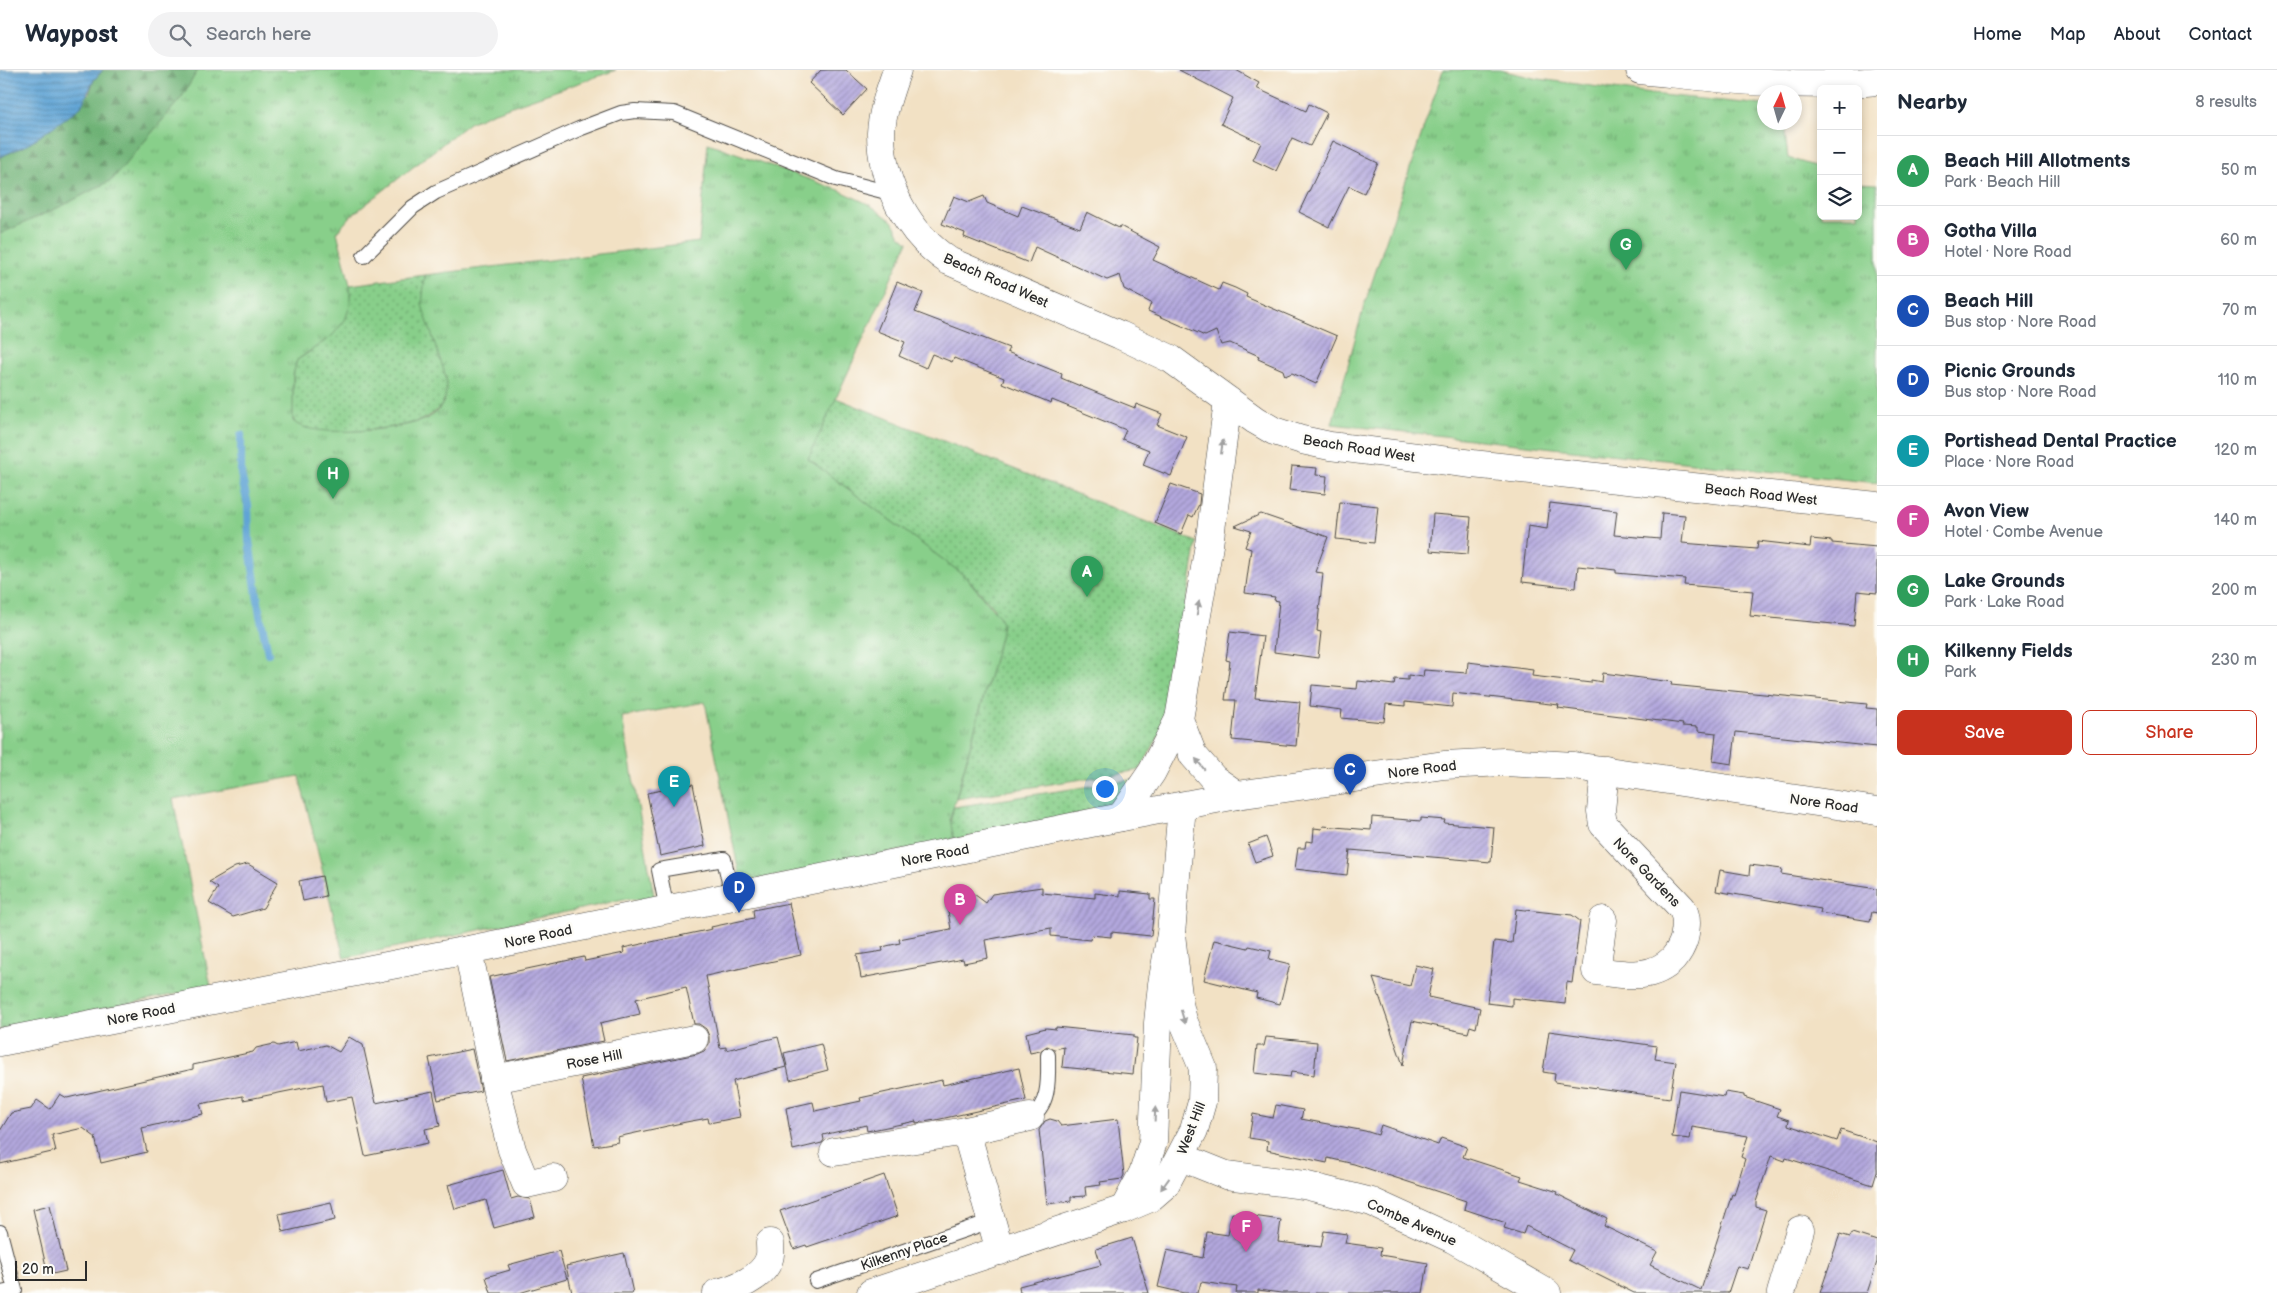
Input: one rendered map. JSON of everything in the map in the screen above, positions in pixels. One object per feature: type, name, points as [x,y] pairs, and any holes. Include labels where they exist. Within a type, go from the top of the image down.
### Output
[{"type":"street","name":"Beach Road West","points":[[897,70],[886,106],[881,132],[884,157],[894,194],[909,222],[918,235],[936,253],[949,262],[1163,355],[1186,368],[1228,401],[1274,430],[1302,440],[1330,446],[1472,464],[1877,506]]},
{"type":"street","points":[[1640,70],[1758,82],[1815,84],[1877,81]]},
{"type":"street","points":[[1121,817],[1152,772],[1179,719],[1207,554],[1228,401]]},
{"type":"street","points":[[1179,719],[1186,741],[1198,761],[1214,779],[1237,795]]},
{"type":"street","name":"Nore Road","points":[[0,1042],[468,950],[1121,817],[1237,795],[1444,765],[1482,762],[1525,762],[1605,770],[1877,811]]},
{"type":"street","name":"Nore Gardens","points":[[1603,920],[1596,971],[1625,975],[1652,973],[1668,963],[1683,942],[1686,922],[1682,908],[1603,824],[1600,815],[1605,770]]},
{"type":"street","name":"West Hill","points":[[1124,1209],[1143,1173],[1153,1142],[1158,1023],[1170,934],[1182,806]]},
{"type":"street","name":"West Hill","points":[[871,1293],[1124,1209],[1150,1198],[1162,1190],[1199,1117],[1204,1079],[1200,1058],[1183,1020],[1179,1004],[1170,934]]},
{"type":"street","points":[[468,950],[494,1079],[512,1150],[526,1184],[552,1178]]},
{"type":"street","name":"Rose Hill","points":[[494,1079],[694,1038]]},
{"type":"street","points":[[850,1146],[966,1131],[1030,1117]]},
{"type":"street","points":[[966,1131],[1000,1251]]},
{"type":"street","name":"Combe Avenue","points":[[1180,1157],[1226,1175],[1325,1189],[1372,1202],[1452,1239],[1547,1293]]},
{"type":"street","points":[[1781,1293],[1799,1230]]},
{"type":"street","points":[[717,1293],[734,1288],[753,1278],[768,1261],[770,1243]]},
{"type":"lane","points":[[364,256],[413,207],[436,192],[579,129],[621,114],[635,112],[658,111],[681,116],[836,178],[894,194]]},
{"type":"lane","points":[[667,910],[659,870],[724,859],[732,896]]},
{"type":"lane","points":[[1030,1117],[1039,1111],[1045,1096],[1048,1055]]},
{"type":"lane","name":"Kilkenny Place","points":[[816,1281],[991,1221]]},
{"type":"lane","points":[[0,1232],[15,1290],[1,1293]]},
{"type":"green space","points":[[103,70],[198,70],[182,97],[112,180],[64,205],[0,234],[0,157],[29,144],[53,125],[89,94],[94,80]]},
{"type":"green space","points":[[198,70],[616,70],[492,113],[469,123],[351,216],[337,232],[350,285],[350,306],[345,320],[332,336],[297,360],[293,375],[293,421],[303,427],[319,430],[362,431],[406,425],[433,415],[441,407],[445,398],[446,377],[422,305],[425,275],[699,242],[708,143],[839,190],[870,205],[892,221],[900,235],[908,242],[808,459],[965,576],[999,616],[1002,623],[1000,637],[950,819],[954,840],[741,883],[705,702],[622,717],[655,901],[623,899],[344,958],[299,776],[173,799],[211,987],[0,1030],[0,234],[64,205],[112,180],[182,97]]},
{"type":"green space","points":[[1443,70],[1500,70],[1539,79],[1651,94],[1757,104],[1757,130],[1786,130],[1788,158],[1817,167],[1817,220],[1862,220],[1862,183],[1877,184],[1877,483],[1332,424],[1364,306]]},
{"type":"green space","points":[[425,275],[425,300],[445,372],[446,392],[439,408],[420,420],[385,428],[328,432],[317,431],[295,424],[292,414],[294,367],[297,360],[311,351],[350,295],[350,285]]},
{"type":"green space","points":[[836,398],[1197,542],[1166,723],[1140,770],[956,799],[1000,637],[994,608],[965,576],[808,459]]},
{"type":"green space","points":[[1136,779],[1123,797],[1109,808],[954,840],[952,836],[951,824],[954,807]]},
{"type":"water","points":[[0,70],[103,70],[94,80],[81,107],[29,144],[0,157]]},
{"type":"building","points":[[821,70],[846,70],[867,89],[843,115],[809,83]]},
{"type":"building","points":[[1179,70],[1236,70],[1259,83],[1256,88],[1306,111],[1309,104],[1327,113],[1310,146],[1292,138],[1276,171],[1253,160],[1261,143],[1221,124],[1233,98]]},
{"type":"building","points":[[1333,141],[1378,163],[1364,193],[1349,186],[1329,227],[1299,212]]},
{"type":"building","points":[[954,196],[969,202],[984,196],[987,203],[1018,216],[1022,206],[1080,228],[1087,212],[1119,228],[1120,226],[1160,247],[1153,260],[1219,290],[1222,283],[1235,288],[1247,294],[1246,297],[1337,336],[1316,384],[1292,373],[1285,376],[1283,370],[1258,359],[1259,356],[1230,343],[1221,345],[1216,331],[1205,336],[1148,311],[1151,303],[1124,289],[1120,275],[1107,280],[1035,247],[1029,263],[964,237],[965,233],[942,224]]},
{"type":"building","points":[[897,282],[923,293],[915,312],[1009,348],[1007,352],[1062,374],[1061,378],[1085,388],[1135,408],[1136,404],[1162,414],[1157,425],[1187,437],[1171,476],[1143,465],[1149,450],[1122,439],[1126,430],[1052,400],[1051,403],[1002,383],[1004,378],[954,358],[952,362],[932,354],[926,368],[899,356],[905,342],[877,331]]},
{"type":"building","points":[[1292,466],[1317,468],[1316,475],[1327,476],[1325,494],[1289,490]]},
{"type":"building","points":[[1171,484],[1200,494],[1199,504],[1193,517],[1189,515],[1181,534],[1155,523]]},
{"type":"building","points":[[1340,502],[1378,506],[1374,543],[1336,539]]},
{"type":"building","points":[[1550,503],[1617,511],[1614,535],[1660,539],[1662,513],[1685,515],[1682,543],[1757,549],[1758,541],[1810,547],[1811,539],[1877,547],[1877,593],[1857,591],[1854,626],[1750,616],[1753,591],[1684,585],[1685,579],[1616,573],[1616,570],[1578,566],[1576,588],[1522,582],[1528,526],[1547,529]]},
{"type":"building","points":[[1261,514],[1328,537],[1315,572],[1323,573],[1317,631],[1321,632],[1318,658],[1274,652],[1279,601],[1274,600],[1275,597],[1245,593],[1251,549],[1245,547],[1251,531],[1235,526]]},
{"type":"building","points":[[1433,514],[1471,517],[1468,554],[1430,551]]},
{"type":"building","points":[[1230,632],[1263,636],[1255,698],[1300,702],[1296,746],[1232,740],[1236,700],[1225,700],[1230,661],[1226,660]]},
{"type":"building","points":[[1468,662],[1533,670],[1532,676],[1591,683],[1591,680],[1602,682],[1603,673],[1672,682],[1671,685],[1867,704],[1866,708],[1877,709],[1877,747],[1736,732],[1732,764],[1713,761],[1716,733],[1698,731],[1698,727],[1682,726],[1683,724],[1558,708],[1559,705],[1453,693],[1452,707],[1405,702],[1405,706],[1386,704],[1384,722],[1341,718],[1342,710],[1310,706],[1312,685],[1357,689],[1358,681],[1394,685],[1395,679],[1408,680],[1408,675],[1423,677],[1424,670],[1467,673]]},
{"type":"building","points":[[693,784],[705,846],[660,856],[647,793]]},
{"type":"building","points":[[1372,817],[1421,821],[1421,818],[1445,820],[1444,823],[1494,827],[1491,862],[1350,850],[1347,875],[1295,869],[1298,848],[1305,848],[1306,841],[1313,842],[1314,828],[1322,829],[1323,826],[1371,830]]},
{"type":"building","points":[[1266,837],[1273,856],[1255,862],[1248,844]]},
{"type":"building","points":[[248,864],[278,882],[263,908],[233,917],[209,903],[218,888],[209,882],[235,867]]},
{"type":"building","points":[[1750,865],[1782,869],[1781,874],[1877,889],[1877,913],[1872,912],[1870,921],[1820,913],[1821,909],[1716,891],[1720,870],[1749,875]]},
{"type":"building","points":[[322,876],[326,896],[303,901],[299,881]]},
{"type":"building","points":[[1042,887],[1042,893],[1095,898],[1095,893],[1120,896],[1120,891],[1150,894],[1150,899],[1155,899],[1151,936],[1111,932],[1111,937],[1091,935],[1090,940],[1051,936],[1051,928],[985,940],[988,958],[964,963],[963,959],[861,978],[857,955],[883,951],[882,947],[900,943],[899,939],[951,929],[947,905],[969,901],[974,894],[986,903],[992,894]]},
{"type":"building","points":[[789,903],[801,955],[706,976],[720,1048],[726,1047],[726,1050],[778,1037],[786,1067],[733,1081],[740,1117],[709,1123],[708,1118],[686,1122],[617,1137],[618,1142],[594,1146],[581,1078],[697,1054],[704,1051],[709,1044],[709,1036],[706,1029],[699,1024],[694,1024],[686,987],[636,999],[640,1014],[600,1023],[604,1041],[507,1061],[489,977],[584,957],[585,961],[624,953],[623,948],[754,918],[753,910]]},
{"type":"building","points":[[1516,909],[1572,915],[1580,921],[1572,983],[1567,982],[1565,1004],[1512,998],[1512,1006],[1487,1003],[1494,941],[1512,943]]},
{"type":"building","points":[[1214,940],[1271,951],[1269,959],[1290,964],[1280,1004],[1256,998],[1257,993],[1204,980]]},
{"type":"building","points":[[1415,965],[1434,969],[1428,997],[1480,1008],[1476,1028],[1470,1026],[1468,1033],[1412,1021],[1403,1065],[1373,978],[1410,986]]},
{"type":"building","points":[[1056,1027],[1134,1035],[1134,1038],[1137,1038],[1133,1074],[1062,1067],[1064,1047],[1054,1049],[1047,1046],[1040,1051],[1030,1053],[1026,1033],[1046,1028],[1056,1029]]},
{"type":"building","points":[[1549,1031],[1657,1046],[1655,1059],[1676,1062],[1670,1098],[1554,1082],[1555,1074],[1543,1072]]},
{"type":"building","points":[[349,1037],[363,1045],[376,1103],[433,1091],[440,1126],[425,1129],[428,1143],[365,1156],[352,1097],[326,1102],[323,1084],[243,1100],[243,1096],[200,1104],[203,1114],[142,1128],[147,1152],[101,1163],[95,1137],[83,1128],[52,1135],[56,1151],[0,1164],[0,1131],[11,1113],[31,1109],[37,1100],[50,1109],[60,1094],[67,1098],[193,1069],[193,1065],[253,1052],[256,1048],[274,1044],[278,1046],[296,1042],[298,1051],[326,1045],[339,1052]]},
{"type":"building","points":[[1266,1037],[1317,1042],[1314,1075],[1291,1072],[1290,1077],[1254,1073],[1257,1046],[1264,1046]]},
{"type":"building","points":[[821,1044],[828,1070],[790,1080],[784,1053]]},
{"type":"building","points":[[472,1049],[481,1091],[438,1100],[429,1058]]},
{"type":"building","points":[[1019,1068],[1026,1100],[936,1120],[916,1123],[916,1121],[867,1131],[866,1125],[823,1135],[824,1140],[822,1143],[793,1150],[786,1108],[813,1102],[815,1111],[861,1101],[860,1098],[942,1080],[943,1085]]},
{"type":"building","points":[[1679,1090],[1724,1097],[1725,1092],[1744,1095],[1744,1097],[1780,1109],[1777,1116],[1789,1120],[1788,1125],[1837,1141],[1841,1130],[1877,1142],[1877,1172],[1873,1185],[1786,1158],[1785,1161],[1771,1156],[1756,1202],[1756,1207],[1766,1210],[1748,1269],[1737,1266],[1728,1293],[1634,1293],[1568,1260],[1573,1250],[1526,1226],[1523,1234],[1504,1228],[1506,1223],[1464,1209],[1466,1201],[1354,1164],[1328,1158],[1327,1163],[1267,1150],[1268,1141],[1249,1138],[1253,1114],[1273,1118],[1276,1105],[1303,1110],[1301,1119],[1378,1135],[1381,1125],[1438,1145],[1441,1138],[1467,1147],[1463,1157],[1522,1176],[1520,1180],[1558,1192],[1557,1194],[1607,1219],[1604,1226],[1657,1252],[1650,1265],[1701,1290],[1745,1159],[1741,1157],[1748,1136],[1692,1127],[1690,1139],[1672,1137]]},
{"type":"building","points":[[1050,1119],[1057,1121],[1061,1126],[1118,1119],[1124,1175],[1122,1179],[1100,1182],[1101,1185],[1085,1187],[1086,1196],[1071,1197],[1071,1201],[1047,1204],[1039,1130],[1045,1121]]},
{"type":"building","points":[[503,1170],[511,1199],[518,1197],[530,1199],[535,1217],[494,1228],[486,1200],[455,1209],[448,1185]]},
{"type":"building","points":[[884,1175],[898,1216],[807,1247],[806,1245],[794,1249],[780,1211]]},
{"type":"building","points":[[331,1202],[335,1220],[283,1232],[279,1214]]},
{"type":"building","points":[[50,1205],[66,1271],[48,1275],[33,1209]]},
{"type":"building","points":[[1232,1213],[1281,1220],[1278,1242],[1321,1247],[1324,1231],[1347,1234],[1345,1243],[1381,1248],[1380,1255],[1428,1263],[1423,1293],[1281,1293],[1258,1290],[1258,1293],[1236,1293],[1237,1287],[1201,1282],[1198,1293],[1184,1293],[1158,1287],[1167,1250],[1203,1258],[1207,1232],[1228,1235]]},
{"type":"building","points":[[1852,1233],[1877,1241],[1877,1262],[1867,1293],[1820,1293],[1840,1234],[1850,1237]]},
{"type":"building","points":[[1132,1238],[1149,1293],[1020,1293],[1019,1286],[1101,1265],[1096,1249]]},
{"type":"building","points":[[559,1251],[567,1279],[519,1293],[491,1293],[486,1277],[510,1270],[508,1265]]},
{"type":"building","points":[[624,1253],[633,1293],[572,1293],[566,1266]]},
{"type":"waterway","points":[[241,435],[241,474],[248,505],[249,541],[260,615],[268,653]]},
{"type":"place","name":"Lake Grounds","points":[[1626,270]]},
{"type":"place","name":"Kilkenny Fields","points":[[333,499]]},
{"type":"place","name":"Beach Hill Allotments","points":[[1087,597]]},
{"type":"place","name":"Beach Hill","points":[[1350,795]]},
{"type":"place","name":"Portishead Dental Practice","points":[[674,807]]},
{"type":"place","name":"Picnic Grounds","points":[[739,913]]},
{"type":"place","name":"Gotha Villa","points":[[960,925]]},
{"type":"place","name":"Avon View","points":[[1246,1252]]}]
